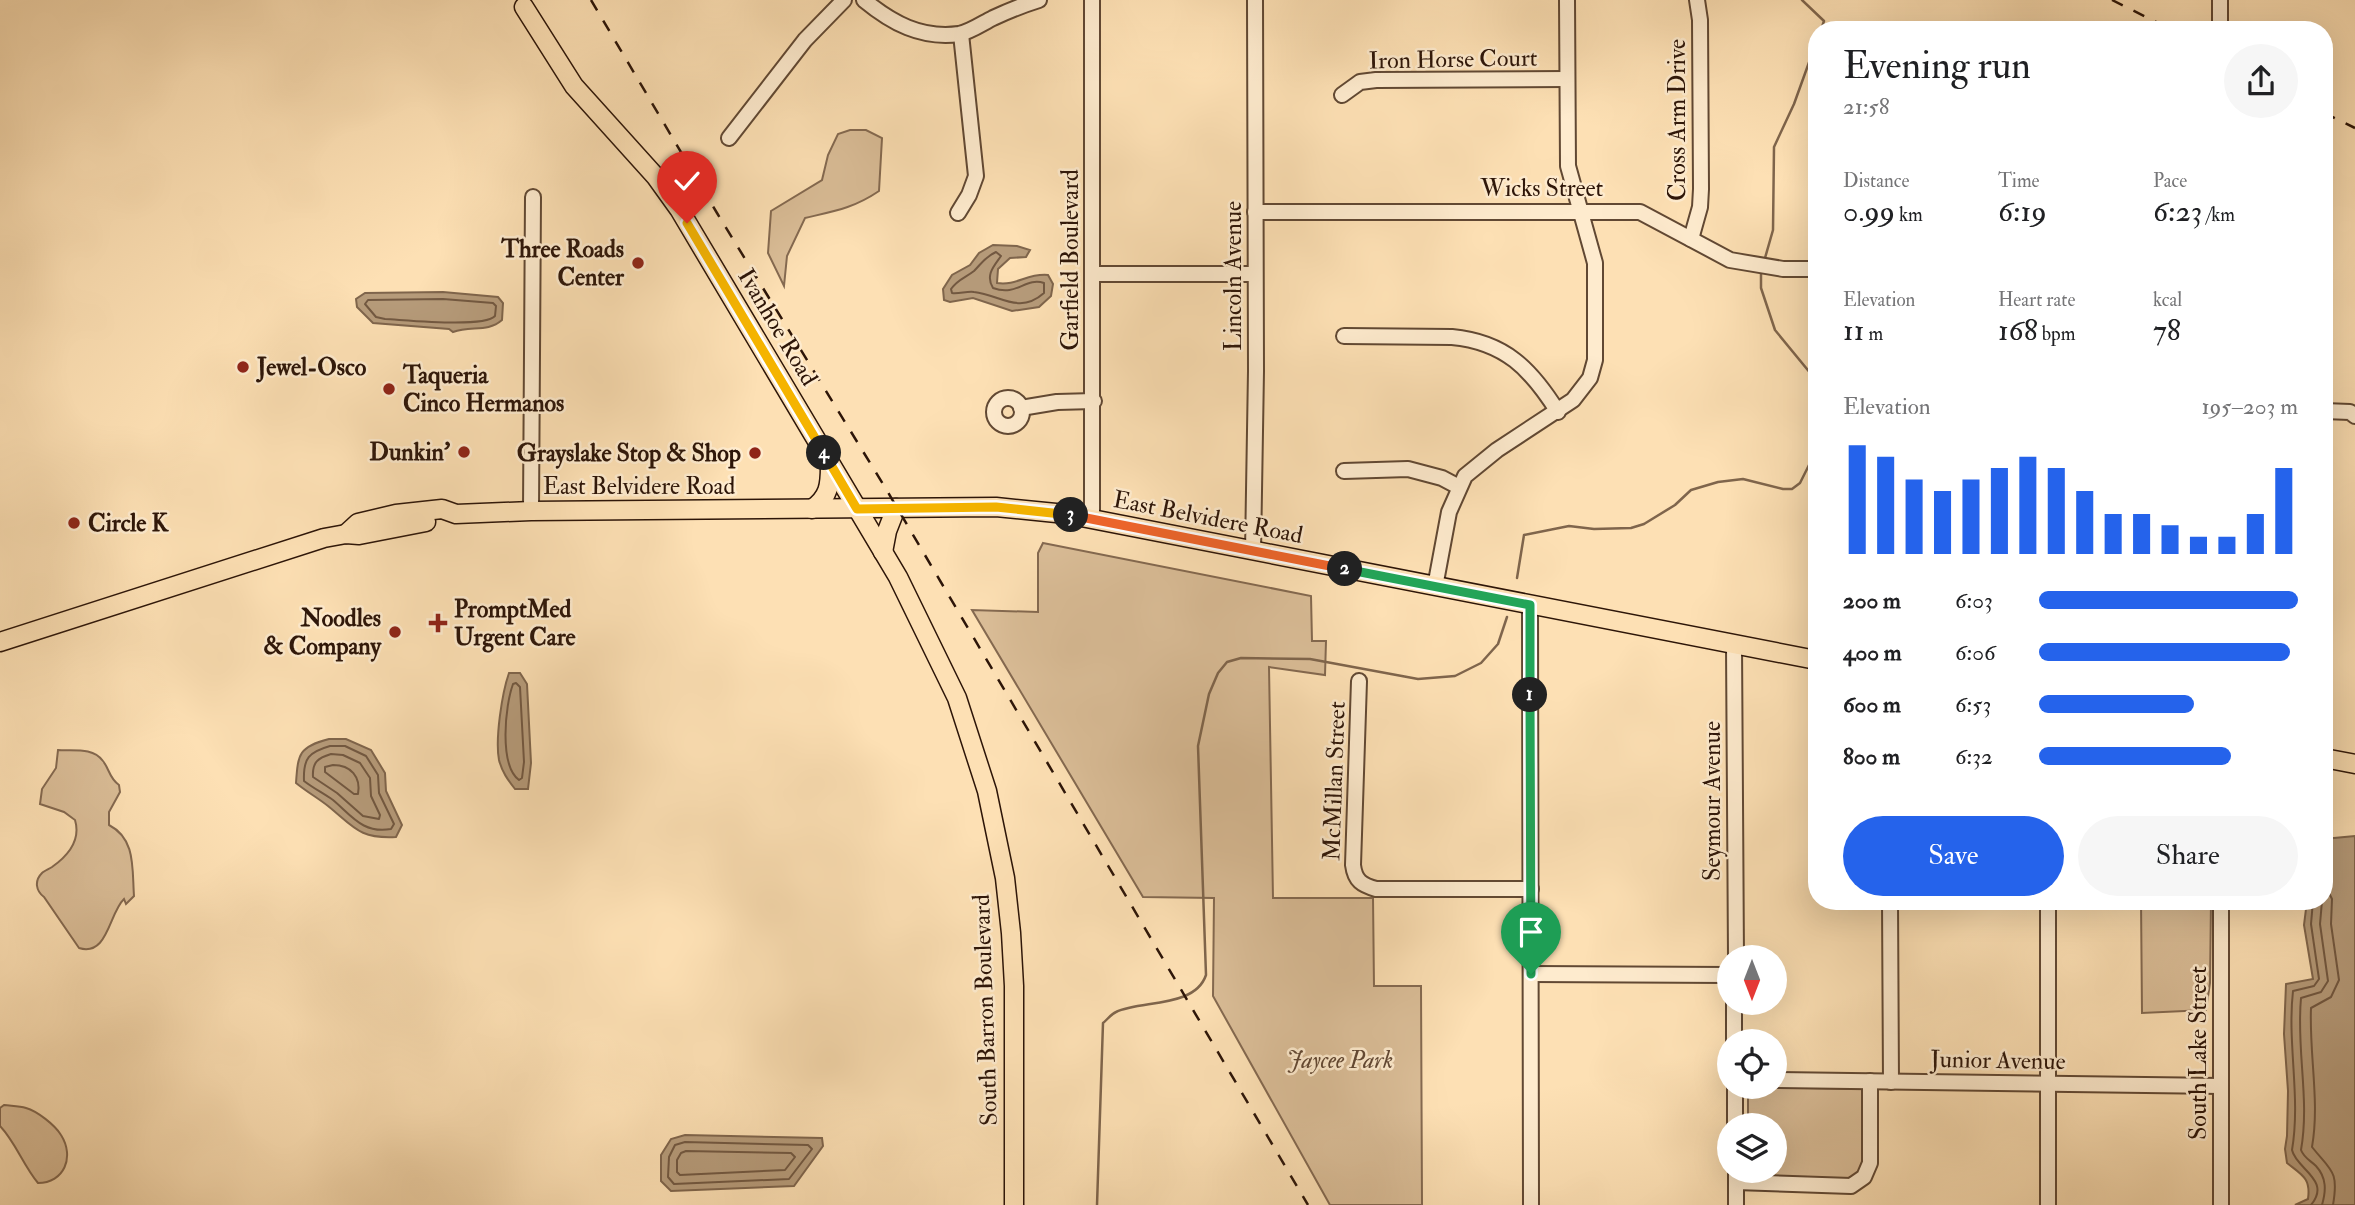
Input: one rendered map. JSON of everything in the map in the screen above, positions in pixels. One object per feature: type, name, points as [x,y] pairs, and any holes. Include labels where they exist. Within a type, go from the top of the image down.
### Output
[{"type":"main road","name":"Ivanhoe Road","points":[[521,3],[574,86],[644,163],[670,196],[857,509]]},
{"type":"main road","points":[[812,509],[827,495],[830,487],[829,462]]},
{"type":"main road","name":"East Belvidere Road","points":[[0,642],[294,547],[346,534],[359,535],[447,519],[456,514],[996,507],[1092,520],[1808,659]]},
{"type":"main road","points":[[883,552],[887,531],[896,508]]},
{"type":"main road","name":"South Barron Boulevard","points":[[857,509],[898,578],[957,698],[987,792],[1005,878],[1011,933],[1014,986],[1014,1205]]},
{"type":"main road","points":[[2333,760],[2355,764]]},
{"type":"street","points":[[729,138],[805,40],[844,0]]},
{"type":"street","points":[[864,0],[888,20],[909,29],[935,34],[961,34],[1013,9],[1039,0]]},
{"type":"street","name":"Garfield Boulevard","points":[[1092,520],[1093,0]]},
{"type":"street","name":"Lincoln Avenue","points":[[1253,551],[1255,0]]},
{"type":"street","points":[[1435,587],[1449,512],[1465,477],[1479,463],[1558,412],[1582,391],[1590,378],[1595,360],[1595,263],[1568,166],[1567,0]]},
{"type":"street","name":"Cross Arm Drive","points":[[1691,239],[1700,207],[1701,189],[1700,20],[1697,0]]},
{"type":"street","points":[[2220,0],[2220,21]]},
{"type":"street","points":[[958,213],[976,176],[961,34]]},
{"type":"street","name":"Iron Horse Court","points":[[1342,95],[1360,82],[1376,80],[1567,79]]},
{"type":"street","points":[[531,511],[533,197]]},
{"type":"street","name":"Wicks Street","points":[[1255,212],[1640,212],[1730,260],[1783,269],[1808,269]]},
{"type":"street","points":[[1093,274],[1255,274]]},
{"type":"street","points":[[1345,336],[1452,337],[1487,344],[1526,368],[1539,382],[1558,412]]},
{"type":"street","points":[[1021,408],[1057,402],[1094,401]]},
{"type":"street","points":[[2333,411],[2350,412],[2355,416]]},
{"type":"street","points":[[1344,471],[1408,469],[1442,478],[1460,487]]},
{"type":"street","points":[[1530,605],[1531,1205]]},
{"type":"street","name":"Seymour Avenue","points":[[1734,645],[1736,945]]},
{"type":"street","name":"McMillan Street","points":[[1359,681],[1353,865],[1354,875],[1359,882],[1376,889],[1531,889]]},
{"type":"street","points":[[1890,910],[1891,1082]]},
{"type":"street","points":[[2048,910],[2048,1205]]},
{"type":"street","name":"South Lake Street","points":[[2221,910],[2221,1205]]},
{"type":"street","points":[[1531,974],[1717,975]]},
{"type":"street","name":"Junior Avenue","points":[[1787,1080],[2221,1086]]},
{"type":"street","points":[[1787,1180],[1851,1186],[1864,1177],[1870,1163],[1870,1081]]},
{"type":"street","points":[[1736,1183],[1736,1205]]},
{"type":"green space","points":[[850,130],[866,130],[882,138],[879,191],[853,205],[805,218],[787,256],[784,286],[768,253],[771,211],[822,180],[828,155],[838,134]]},
{"type":"green space","name":"Jaycee Park","points":[[1043,543],[1311,596],[1312,641],[1326,641],[1325,675],[1269,667],[1273,898],[1373,898],[1374,986],[1421,986],[1422,1205],[1330,1205],[1213,996],[1214,898],[1143,897],[972,610],[1038,612],[1038,553]]},
{"type":"green space","points":[[58,750],[89,752],[103,761],[113,780],[119,785],[120,792],[109,812],[109,825],[124,838],[131,855],[134,896],[126,904],[124,899],[102,940],[89,949],[79,948],[37,886],[42,873],[68,852],[76,834],[75,820],[64,812],[40,804],[42,789],[56,768]]},
{"type":"green space","points":[[2141,910],[2211,910],[2210,983],[2206,1010],[2142,1013]]},
{"type":"green space","points":[[1787,1088],[1862,1089],[1865,1162],[1858,1175],[1845,1180],[1787,1180],[1787,1113],[1748,1113],[1748,1099],[1787,1099]]},
{"type":"green space","points":[[4,1105],[23,1107],[35,1112],[61,1135],[67,1160],[55,1179],[38,1183],[33,1176],[0,1126],[0,1108]]},
{"type":"water","points":[[993,245],[1017,246],[1030,250],[1026,257],[1010,258],[998,269],[997,283],[1048,275],[1053,284],[1051,296],[1039,307],[1012,311],[973,298],[950,302],[944,300],[943,289],[952,275],[970,265],[979,253]]},
{"type":"water","points":[[443,292],[498,297],[503,303],[502,320],[485,328],[453,332],[449,329],[373,323],[357,307],[356,299],[365,293]]},
{"type":"water","points":[[509,673],[520,673],[527,684],[531,763],[528,789],[515,789],[499,760],[500,716]]},
{"type":"water","points":[[329,739],[346,739],[371,750],[385,773],[386,791],[402,825],[396,837],[365,834],[296,783],[302,753],[311,745]]},
{"type":"water","points":[[2355,836],[2355,1205],[2295,1205],[2308,1199],[2309,1192],[2304,1178],[2287,1163],[2285,1149],[2288,1091],[2284,1034],[2286,984],[2313,979],[2304,925],[2306,910],[2333,910],[2333,838]]},
{"type":"water","points":[[685,1135],[822,1138],[823,1146],[794,1186],[671,1191],[661,1181],[661,1155],[671,1139]]},
{"type":"waterway","points":[[1802,0],[1824,21]]},
{"type":"waterway","points":[[1765,258],[1773,230],[1774,147],[1808,65]]},
{"type":"waterway","points":[[1761,271],[1761,288],[1775,330],[1808,370]]},
{"type":"waterway","points":[[1517,578],[1524,535],[1569,526],[1594,529],[1631,528],[1644,524],[1675,505],[1691,490],[1718,482],[1743,479],[1792,489],[1800,483],[1808,467]]},
{"type":"waterway","points":[[1097,1205],[1103,1023],[1114,1013],[1127,1008],[1179,998],[1191,993],[1200,986],[1206,975],[1198,746],[1209,694],[1218,673],[1227,662],[1241,658],[1310,659],[1418,679],[1455,676],[1481,663],[1498,644],[1507,617]]},
{"type":"railway","points":[[591,0],[717,213],[886,489],[1308,1205]]},
{"type":"railway","points":[[2112,0],[2154,21]]},
{"type":"railway","points":[[2333,117],[2355,128]]},
{"type":"place","name":"Three Roads Center","points":[[638,263]]},
{"type":"place","name":"Jewel-Osco","points":[[243,367]]},
{"type":"place","name":"Taqueria Cinco Hermanos","points":[[389,389]]},
{"type":"place","name":"Dunkin'","points":[[464,452]]},
{"type":"place","name":"Grayslake Stop & Shop","points":[[755,453]]},
{"type":"place","name":"Circle K","points":[[74,523]]},
{"type":"place","name":"PromptMed Urgent Care","points":[[438,623]]},
{"type":"place","name":"Noodles & Company","points":[[395,632]]},
{"type":"route","points":[[687,223],[857,509],[996,507],[1066,514],[1530,605],[1531,974]]}]
